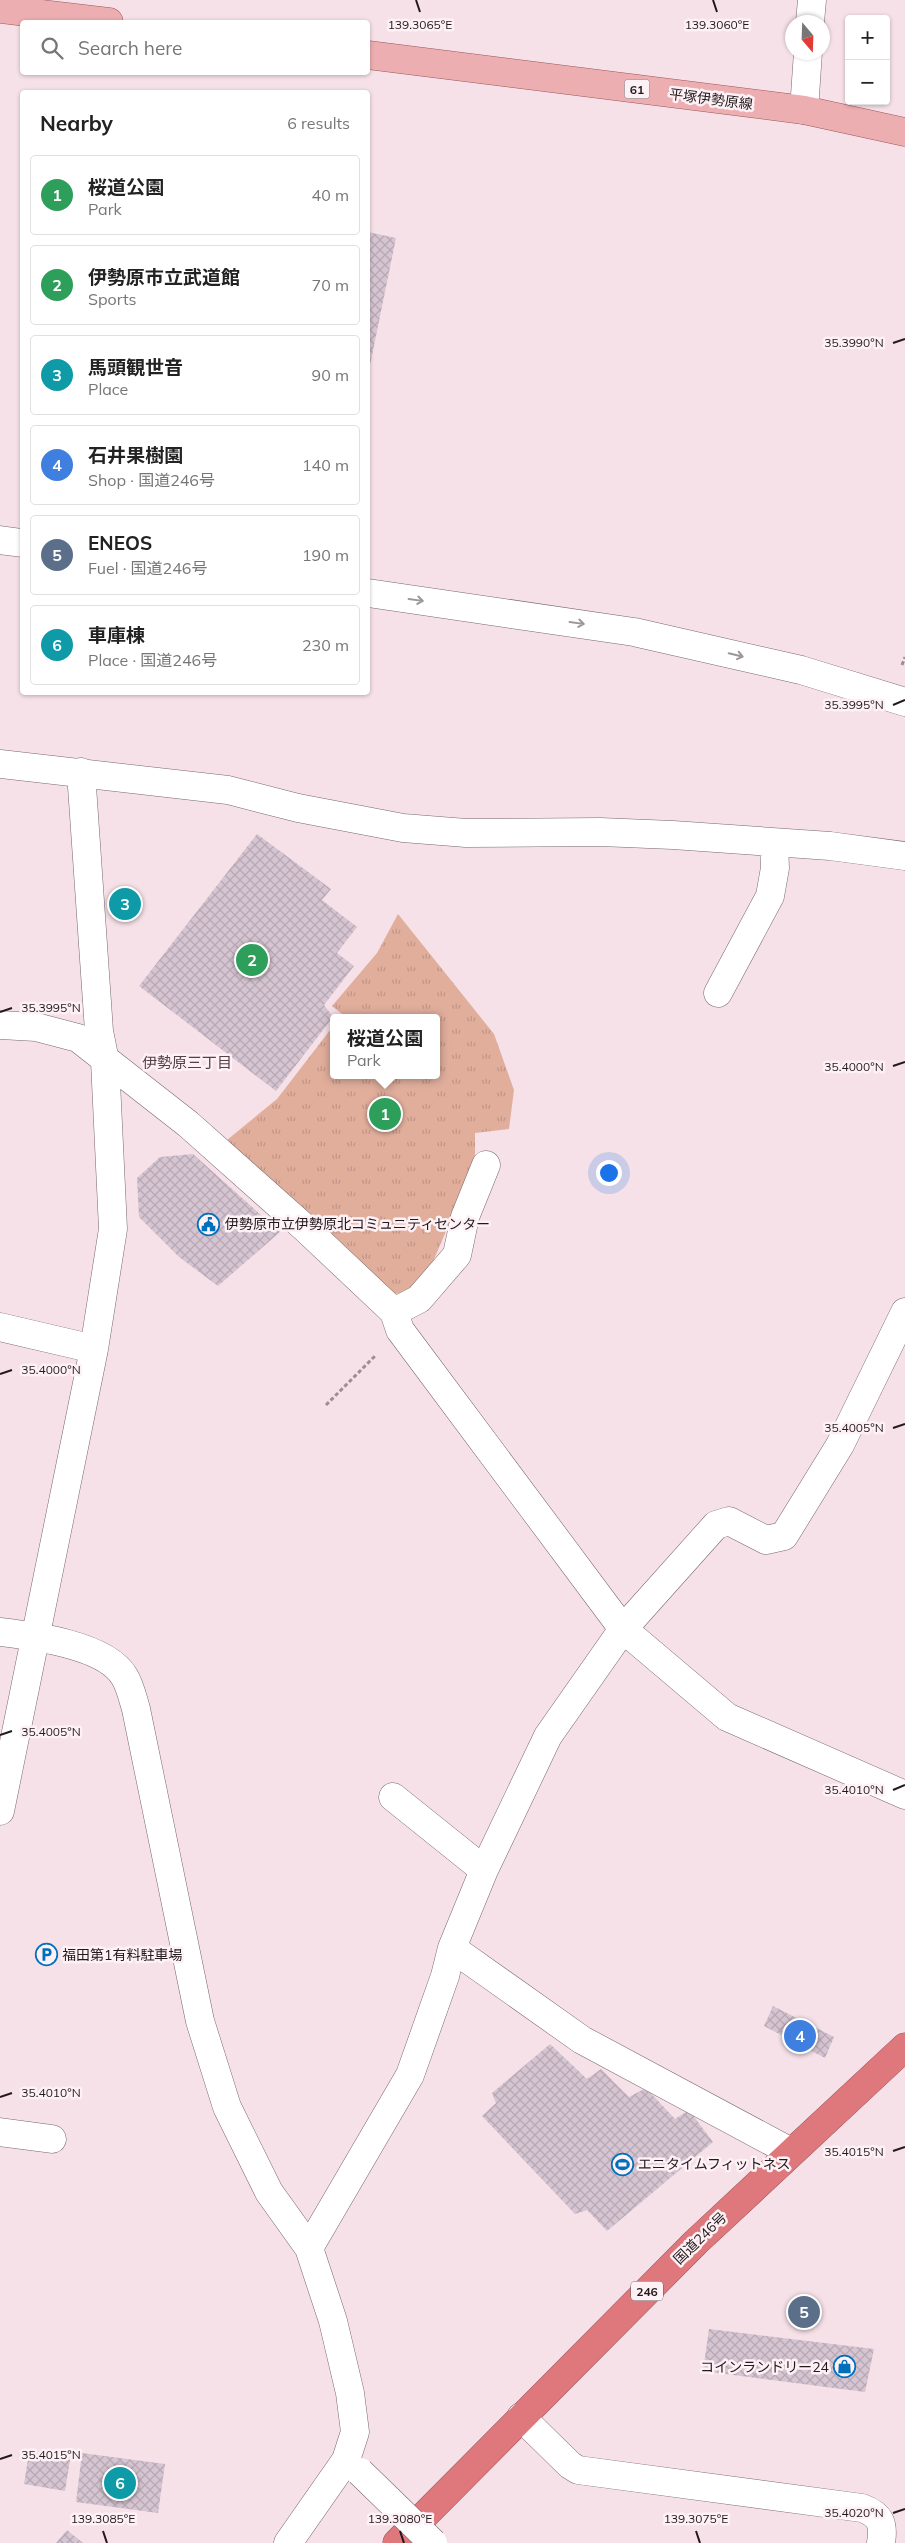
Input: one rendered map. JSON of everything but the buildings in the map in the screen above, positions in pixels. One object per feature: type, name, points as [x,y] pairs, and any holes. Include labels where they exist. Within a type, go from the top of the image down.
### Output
[{"type":"highway","name":"国道246号","points":[[397,2543],[689,2249],[905,2047]]},
{"type":"main road","points":[[0,10],[45,7],[100,20]]},
{"type":"main road","name":"平塚伊勢原線","points":[[370,55],[804,110],[905,132]]},
{"type":"street","points":[[811,15],[812,0]]},
{"type":"street","points":[[804,110],[807,60]]},
{"type":"street","points":[[0,540],[20,543]]},
{"type":"street","points":[[370,593],[634,632],[801,670],[905,702]]},
{"type":"street","points":[[0,764],[228,790],[298,808],[404,828],[466,833],[600,832],[673,835],[774,844],[830,846],[905,856]]},
{"type":"street","points":[[0,1811],[94,1349],[113,1229],[105,1061],[99,1031],[81,772]]},
{"type":"street","points":[[718,993],[770,896],[775,868],[774,844]]},
{"type":"street","points":[[0,1025],[36,1027],[78,1038],[188,1124],[306,1229],[397,1321],[623,1629],[728,1717],[905,1795]]},
{"type":"street","points":[[397,1321],[457,1255],[465,1217],[486,1165]]},
{"type":"street","points":[[309,2248],[410,2075],[445,1976],[452,1948],[484,1870],[548,1736],[623,1629],[716,1525],[729,1521],[766,1540],[784,1536],[840,1445],[905,1312]]},
{"type":"street","points":[[0,1327],[94,1349]]},
{"type":"street","points":[[0,1632],[36,1636],[97,1653],[124,1676],[136,1709],[200,2021],[227,2107],[268,2192],[309,2248],[333,2321],[350,2393],[355,2432],[353,2466],[288,2543]]},
{"type":"street","points":[[393,1797],[484,1870]]},
{"type":"street","points":[[452,1948],[582,2040],[791,2152]]},
{"type":"street","points":[[0,2132],[52,2139]]},
{"type":"street","points":[[521,2417],[570,2465],[578,2470],[862,2508],[873,2512],[880,2519],[883,2529],[881,2543]]},
{"type":"street","points":[[353,2466],[433,2543]]},
{"type":"path","points":[[326,1405],[397,1321]]},
{"type":"green space","points":[[398,914],[494,1034],[514,1090],[509,1129],[475,1133],[475,1163],[426,1278],[405,1293],[389,1294],[310,1216],[227,1140],[277,1099],[330,1030],[330,1079],[440,1079],[440,1014],[342,1014],[332,1006],[377,953]]},
{"type":"place","name":"馬頭観世音","points":[[125,904]]},
{"type":"place","name":"伊勢原市立武道館","points":[[252,960]]},
{"type":"place","name":"桜道公園","points":[[385,1114]]},
{"type":"place","name":"伊勢原市立伊勢原北コミュニティセンター","points":[[209,1224]]},
{"type":"place","name":"福田第1有料駐車場","points":[[46,1955]]},
{"type":"place","name":"石井果樹園","points":[[800,2036]]},
{"type":"place","name":"エニタイムフィットネス","points":[[622,2164]]},
{"type":"place","name":"ENEOS","points":[[804,2312]]},
{"type":"place","name":"コインランドリー24","points":[[845,2367]]},
{"type":"place","name":"車庫棟","points":[[120,2483]]},
{"type":"district","name":"伊勢原三丁目","points":[[187,1062]]}]
